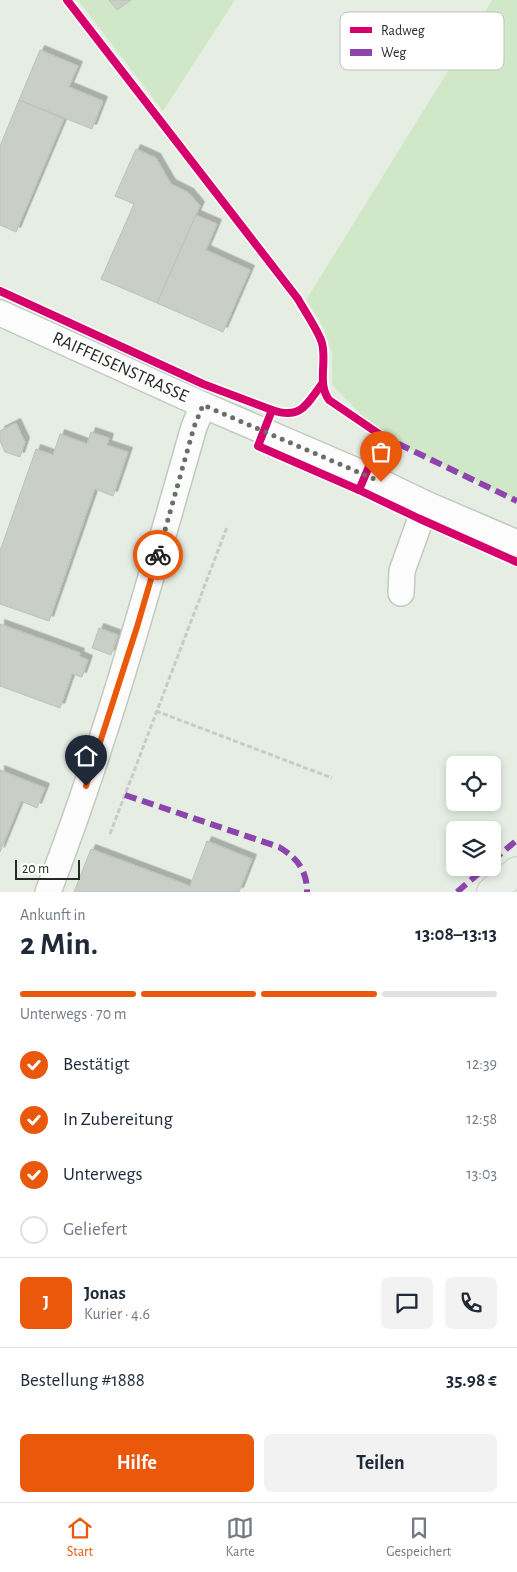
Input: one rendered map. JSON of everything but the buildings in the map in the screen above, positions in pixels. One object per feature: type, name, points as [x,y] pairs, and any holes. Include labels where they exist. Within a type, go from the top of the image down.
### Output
[{"type":"main road","points":[[491,892],[517,871]]},
{"type":"street","name":"RAIFFEISENSTRASSE","points":[[0,313],[203,405],[517,543]]},
{"type":"street","points":[[48,892],[75,822],[137,627],[194,427],[203,405]]},
{"type":"street","points":[[400,593],[402,571],[426,504]]},
{"type":"path","points":[[110,834],[227,527]]},
{"type":"path","points":[[156,711],[332,778]]},
{"type":"green space","points":[[78,0],[235,0],[163,111]]},
{"type":"green space","points":[[492,0],[517,0],[517,501],[382,436],[332,385],[332,353],[322,325],[306,300],[449,70],[504,70],[504,12],[485,12]]},
{"type":"marked path","points":[[382,436],[517,501]]},
{"type":"marked path","points":[[125,795],[279,847],[300,865],[307,884],[307,892]]},
{"type":"marked path","points":[[501,853],[517,840]]},
{"type":"marked path","points":[[457,892],[476,876]]},
{"type":"cycle path","points":[[67,0],[298,299],[315,327],[322,343],[324,358],[323,380],[325,393],[329,400],[382,436],[359,490]]},
{"type":"cycle path","points":[[0,291],[203,384],[272,410],[258,446],[517,562]]},
{"type":"cycle path","points":[[272,410],[290,413],[302,409],[322,384]]},
{"type":"way so far","points":[[158,555],[194,427],[203,405],[381,482]]},
{"type":"route","points":[[86,786],[158,555]]}]
